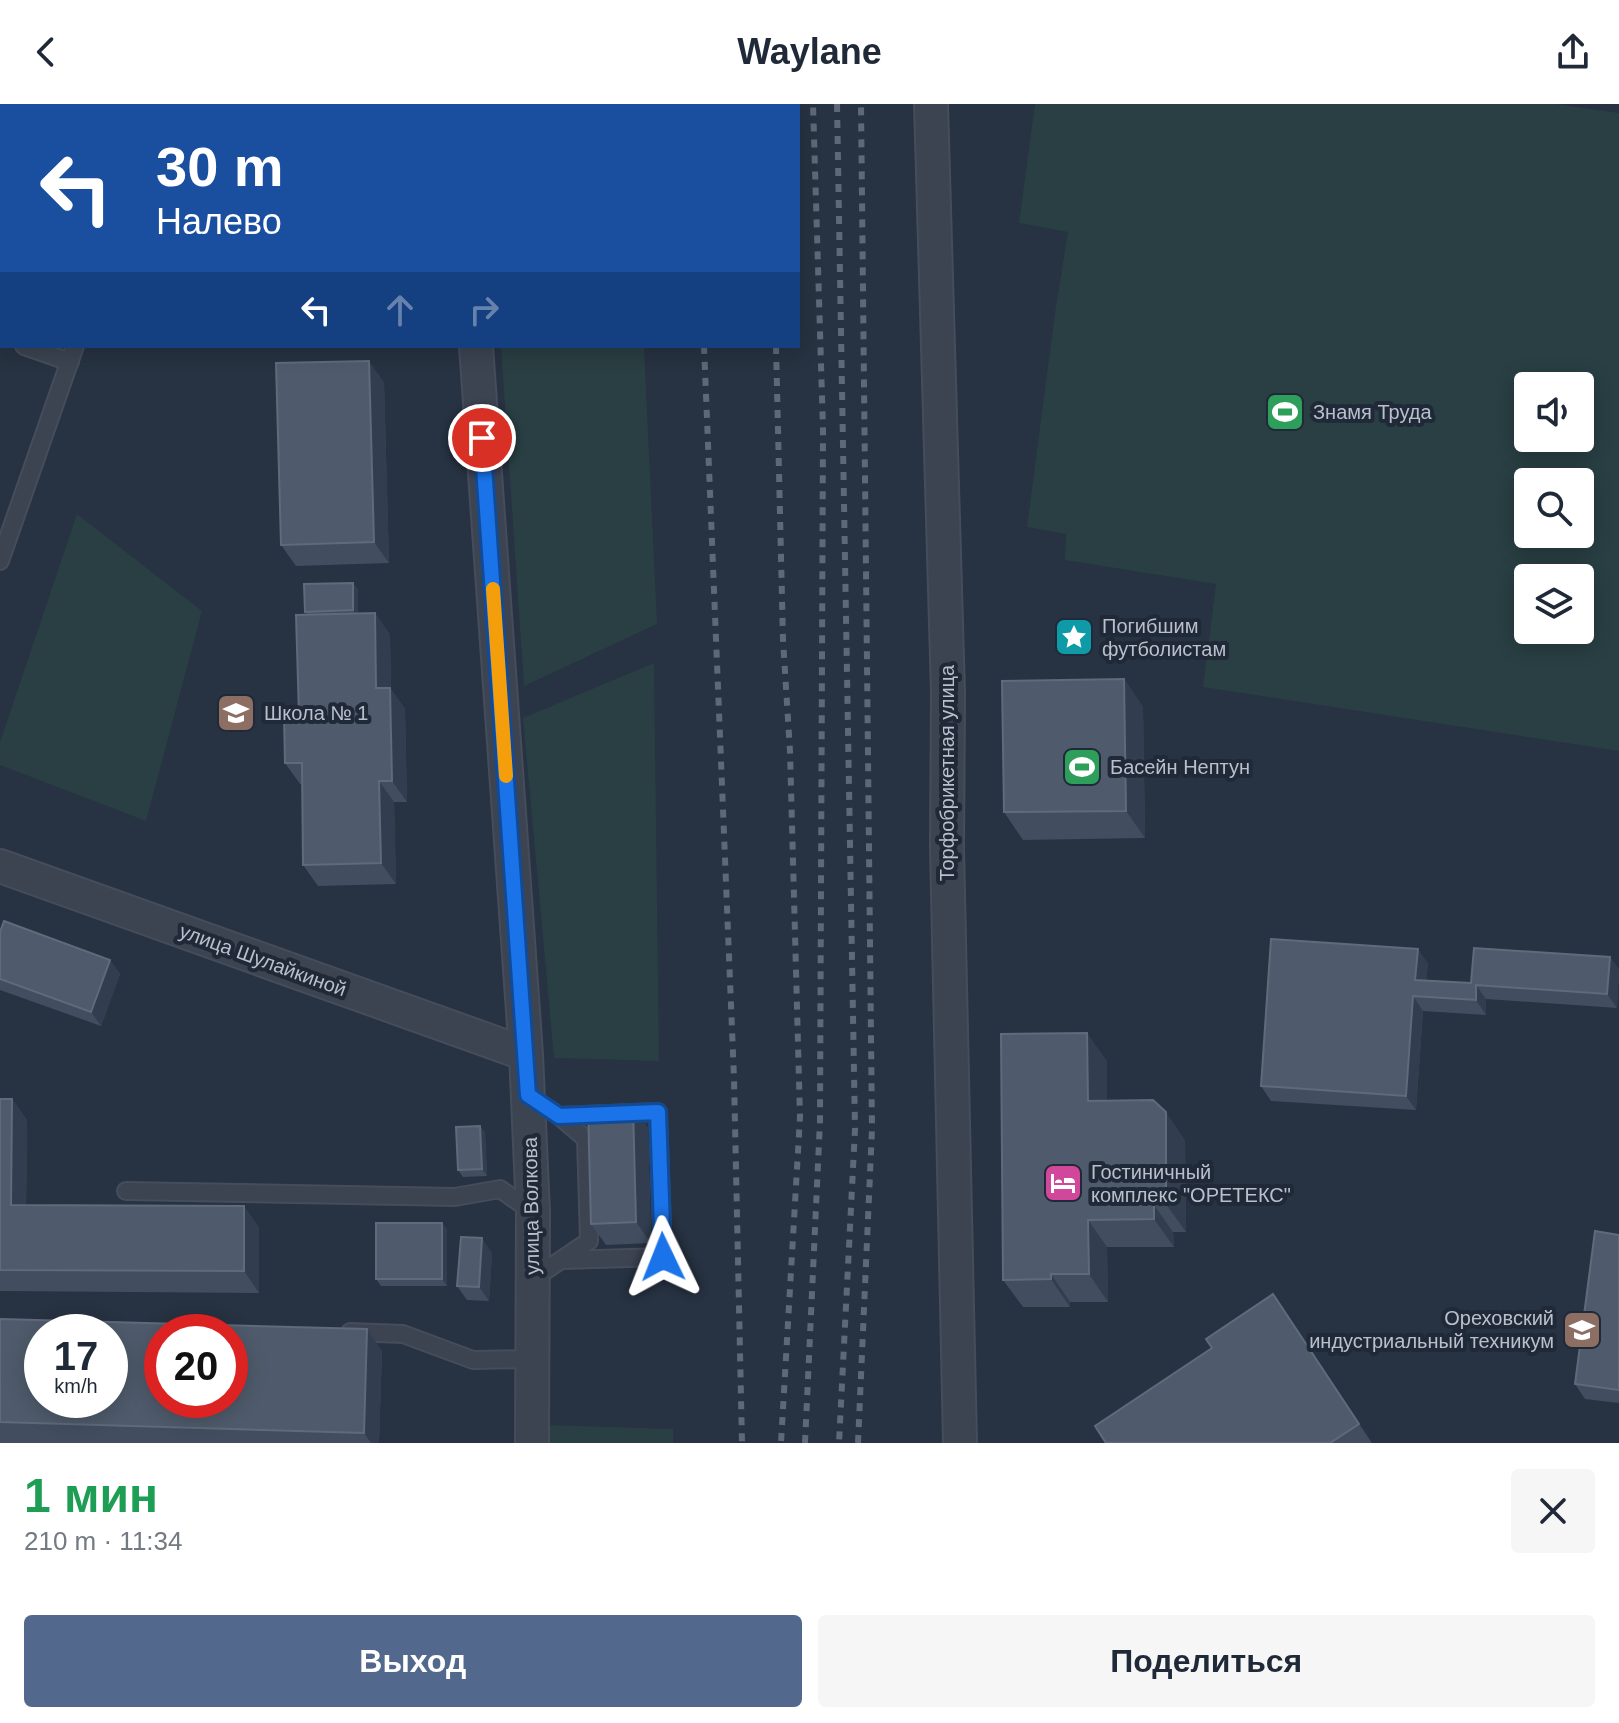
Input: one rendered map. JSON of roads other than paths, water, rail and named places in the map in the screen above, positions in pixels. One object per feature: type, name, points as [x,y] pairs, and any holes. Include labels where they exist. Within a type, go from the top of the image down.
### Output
[{"type":"street","name":"Торфобрикетная улица","points":[[931,104],[948,693],[947,848],[960,1443]]},
{"type":"street","name":"улица Волкова","points":[[476,348],[526,1054],[533,1212],[532,1443]]},
{"type":"street","name":"улица Шулайкиной","points":[[0,866],[526,1054]]},
{"type":"lane","points":[[0,561],[73,354],[36,348]]},
{"type":"lane","points":[[528,1095],[586,1139],[595,1152],[596,1175],[597,1230],[589,1241],[533,1279]]},
{"type":"lane","points":[[559,1116],[658,1112],[654,1150],[656,1228],[663,1257],[563,1260]]},
{"type":"lane","points":[[126,1191],[455,1197],[500,1189],[533,1212]]},
{"type":"lane","points":[[341,1332],[403,1334],[473,1360],[532,1359]]},
{"type":"railway","points":[[805,1443],[820,1121],[823,429],[813,104]]},
{"type":"railway","points":[[837,104],[855,1129],[839,1443]]},
{"type":"railway","points":[[858,1443],[872,1129],[861,104]]},
{"type":"railway","points":[[704,348],[734,1078],[742,1443]]},
{"type":"railway","points":[[776,348],[800,1117],[781,1443]]},
{"type":"place","name":"Знамя Труда","points":[[1285,412]]},
{"type":"place","name":"Погибшим футболистам","points":[[1074,637]]},
{"type":"place","name":"Школа № 1","points":[[236,713]]},
{"type":"place","name":"Басейн Нептун","points":[[1082,767]]},
{"type":"place","name":"Гостиничный комплекс \"ОРЕТЕКС\"","points":[[1063,1183]]},
{"type":"place","name":"Ореховский индустриальный техникум","points":[[1582,1330]]}]
